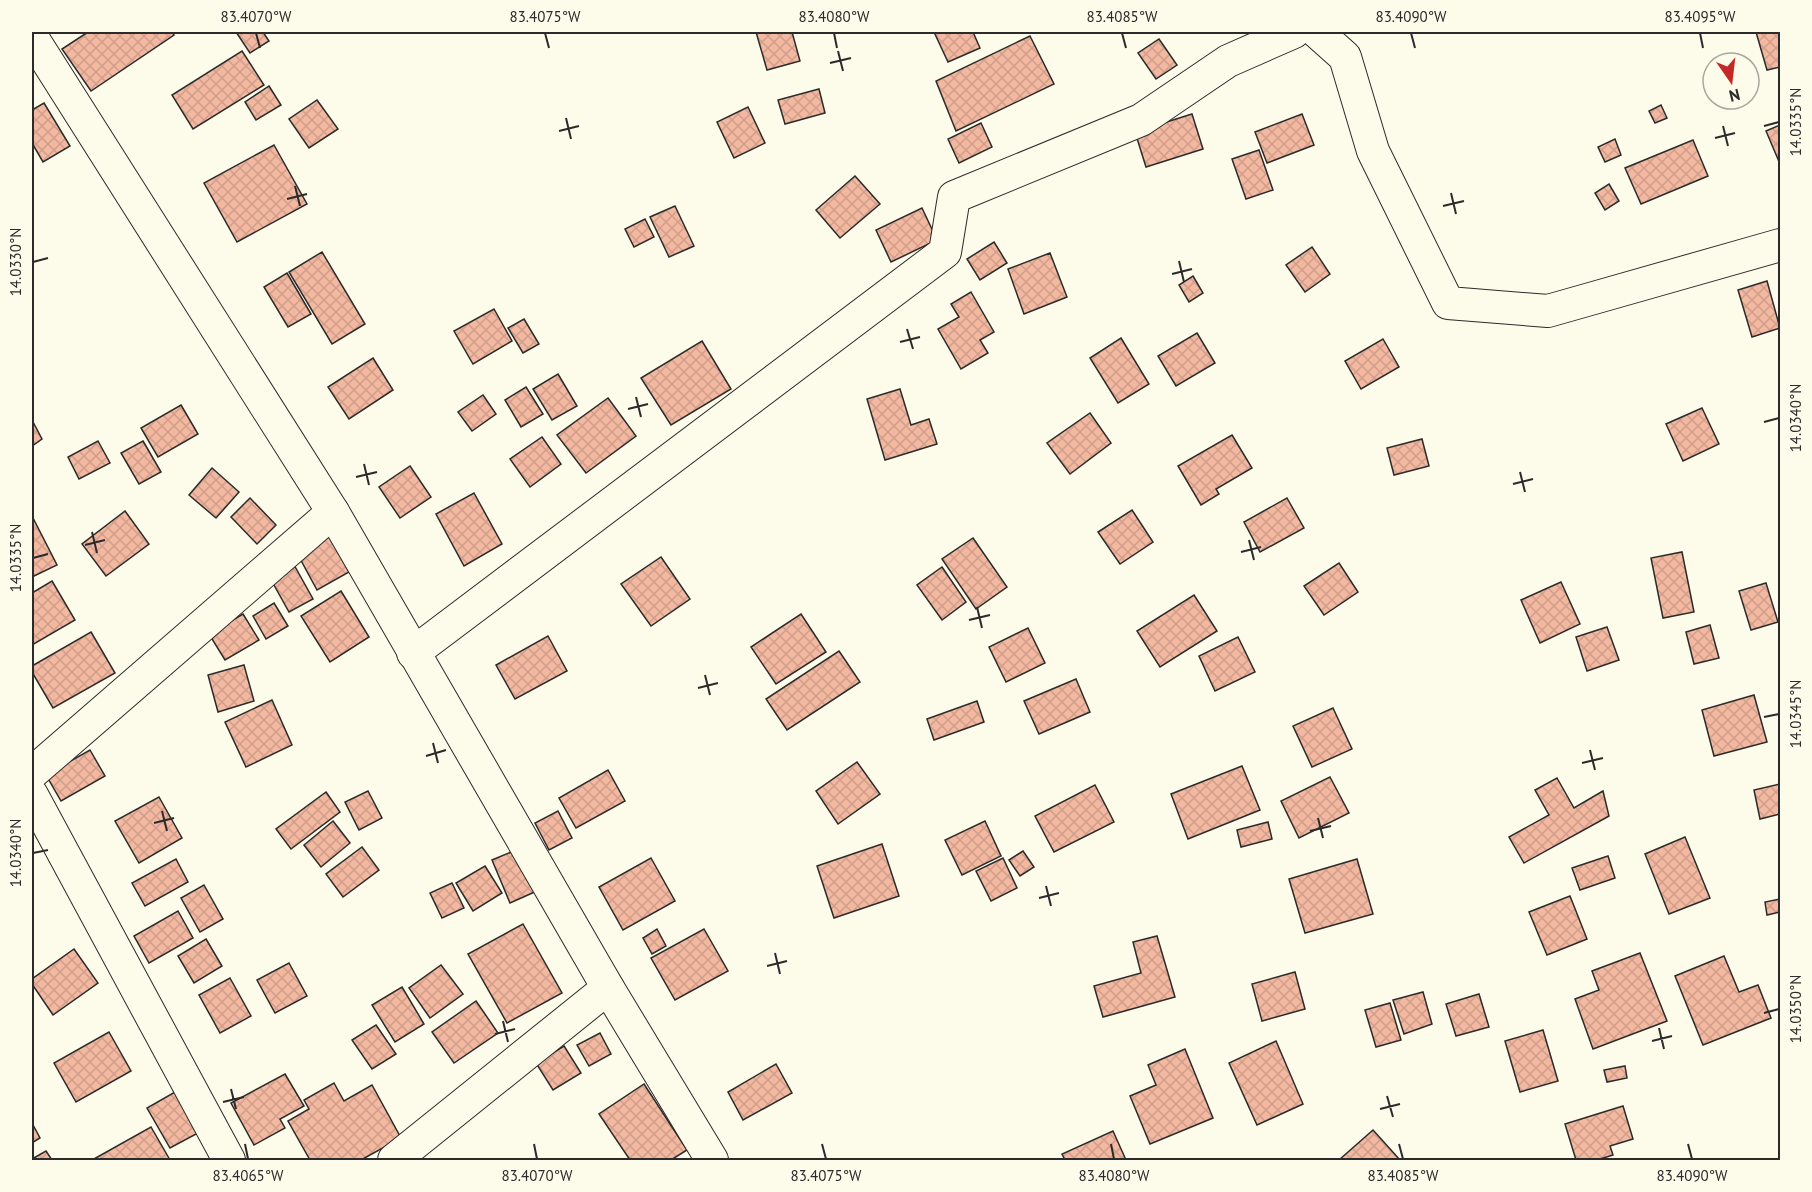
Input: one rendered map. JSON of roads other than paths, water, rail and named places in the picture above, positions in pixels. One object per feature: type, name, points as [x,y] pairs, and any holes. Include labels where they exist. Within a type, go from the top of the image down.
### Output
[{"type":"street","points":[[413,653],[945,252],[954,197],[1140,120],[1228,61],[1294,32]]},
{"type":"street","points":[[1317,32],[1345,57],[1373,151],[1448,303],[1548,311],[1780,245]]},
{"type":"street","points":[[32,37],[42,75],[333,512],[608,988],[712,1161]]},
{"type":"street","points":[[32,773],[333,512]]},
{"type":"street","points":[[32,795],[229,1161]]},
{"type":"street","points":[[394,1161],[608,988]]}]
